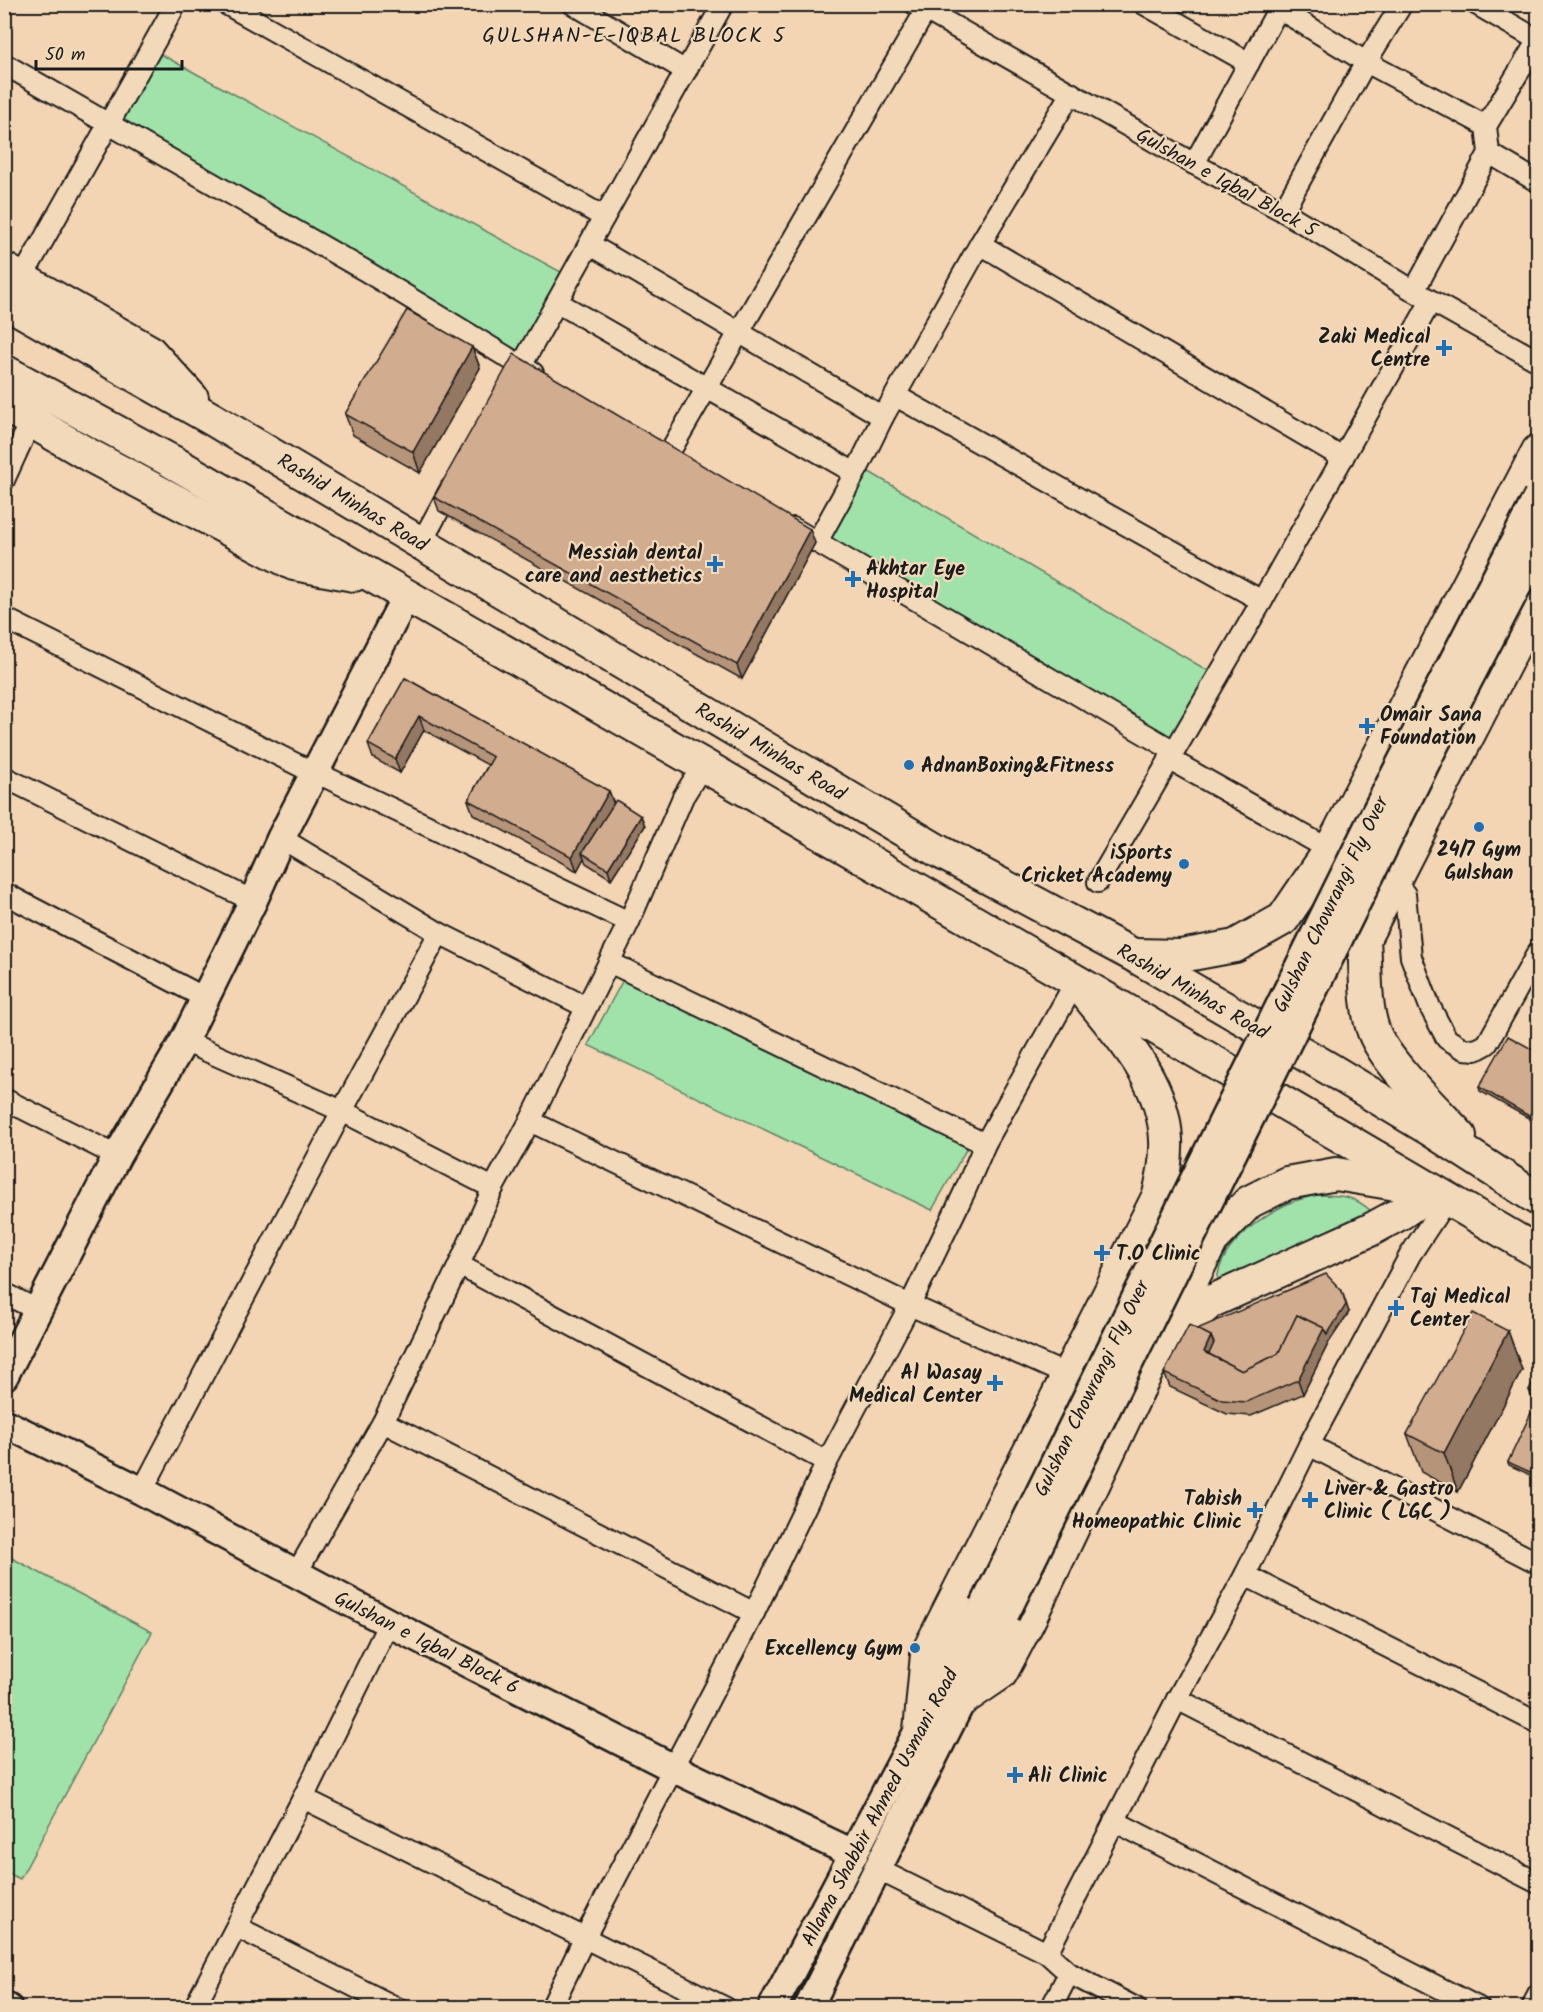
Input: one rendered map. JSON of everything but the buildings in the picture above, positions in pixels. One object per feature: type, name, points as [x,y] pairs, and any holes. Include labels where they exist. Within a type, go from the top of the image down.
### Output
[{"type":"main road","name":"Rashid Minhas Road","points":[[12,289],[212,419],[940,852],[1133,955],[1422,1124],[1539,1199]]},
{"type":"main road","points":[[4,371],[171,461],[703,765],[1539,1252]]},
{"type":"main road","points":[[18,413],[89,455],[294,564],[379,580]]},
{"type":"main road","points":[[1133,955],[1181,956],[1235,945],[1284,919],[1330,850],[1539,451]]},
{"type":"main road","name":"Gulshan Chowrangi Fly Over","points":[[995,1610],[1369,825],[1539,496]]},
{"type":"main road","name":"Gulshan Chowrangi Fly Over","points":[[995,1610],[1432,750],[1539,546]]},
{"type":"main road","points":[[4,1376],[117,1156],[184,1041],[253,901],[281,838],[406,596]]},
{"type":"main road","points":[[1490,1168],[1390,1059],[1374,1032],[1368,1000],[1364,939],[1539,600]]},
{"type":"main road","points":[[920,1731],[927,1654],[1159,1195],[1165,1166],[1166,1138],[1161,1108],[1150,1080],[1124,1041],[1076,981]]},
{"type":"main road","points":[[960,1701],[1002,1673],[1212,1240],[1249,1202],[1287,1183],[1336,1174],[1440,1195]]},
{"type":"main road","points":[[1158,1348],[1210,1302],[1370,1230],[1440,1195]]},
{"type":"main road","name":"Gulshan e Iqbal Block 6","points":[[4,1423],[142,1491],[389,1623],[673,1768],[854,1854]]},
{"type":"main road","name":"Allama Shabbir Ahmed Usmani Road","points":[[808,2007],[960,1701],[995,1610]]},
{"type":"main road","name":"Allama Shabbir Ahmed Usmani Road","points":[[772,2007],[920,1731],[995,1610]]},
{"type":"street","points":[[226,4],[604,217]]},
{"type":"street","points":[[573,4],[686,71]]},
{"type":"street","points":[[504,395],[723,4]]},
{"type":"street","points":[[1144,4],[1249,63]]},
{"type":"street","points":[[1283,211],[1366,62],[1402,4]]},
{"type":"street","points":[[1414,291],[1489,153],[1486,126],[1538,40],[1476,4]]},
{"type":"street","points":[[12,289],[109,123],[173,5]]},
{"type":"street","points":[[669,453],[920,7]]},
{"type":"street","name":"Gulshan e Iqbal Block 5","points":[[920,7],[1194,164],[1283,211],[1431,301],[1539,361]]},
{"type":"street","points":[[1194,164],[1280,7],[1366,62],[1486,126]]},
{"type":"street","points":[[4,64],[364,270],[551,383]]},
{"type":"street","points":[[817,542],[883,417],[980,244],[1071,93]]},
{"type":"street","points":[[1489,153],[1539,182]]},
{"type":"street","points":[[589,244],[883,417]]},
{"type":"street","points":[[980,244],[1343,458]]},
{"type":"street","points":[[1098,882],[1262,601],[1431,301]]},
{"type":"street","points":[[557,302],[855,473]]},
{"type":"street","points":[[896,396],[1262,601]]},
{"type":"street","points":[[4,480],[18,413]]},
{"type":"street","points":[[650,441],[689,465]]},
{"type":"street","points":[[421,543],[459,474]]},
{"type":"street","points":[[777,518],[1330,850],[1394,882],[1405,894],[1411,957],[1430,1007],[1447,1039],[1464,1049],[1476,1050],[1487,1044],[1539,952]]},
{"type":"street","points":[[4,618],[314,772],[628,922]]},
{"type":"street","points":[[296,1574],[382,1422],[459,1265],[493,1188],[530,1121],[609,962],[683,797],[703,765]]},
{"type":"street","points":[[4,777],[253,901]]},
{"type":"street","points":[[281,838],[439,933],[586,1007]]},
{"type":"street","points":[[4,893],[205,998]]},
{"type":"street","points":[[142,1491],[342,1111],[439,933]]},
{"type":"street","points":[[609,962],[985,1144]]},
{"type":"street","points":[[551,2007],[910,1305],[985,1144],[1076,981]]},
{"type":"street","points":[[184,1041],[342,1111],[493,1188]]},
{"type":"street","points":[[4,1099],[117,1156]]},
{"type":"street","points":[[530,1121],[910,1305],[1067,1375]]},
{"type":"street","points":[[1047,1953],[1440,1195]]},
{"type":"street","points":[[459,1265],[828,1462]]},
{"type":"street","points":[[4,1293],[37,1310]]},
{"type":"street","points":[[382,1422],[754,1613]]},
{"type":"street","points":[[1309,1445],[1539,1563]]},
{"type":"street","points":[[1245,1575],[1539,1723]]},
{"type":"street","points":[[194,2007],[237,1927],[389,1623]]},
{"type":"street","points":[[1177,1699],[1539,1883]]},
{"type":"street","points":[[303,1797],[726,2007]]},
{"type":"street","points":[[1114,1821],[1479,2007]]},
{"type":"street","points":[[877,1869],[1047,1953],[1069,1973],[1136,2007]]},
{"type":"street","points":[[237,1927],[397,2007]]},
{"type":"street","points":[[1051,2007],[1069,1973]]},
{"type":"street","points":[[1532,2007],[1539,1994]]},
{"type":"green space","points":[[151,49],[570,277],[520,368],[109,123]]},
{"type":"green space","points":[[859,466],[1217,676],[1174,751],[815,543]]},
{"type":"green space","points":[[624,978],[969,1144],[932,1210],[588,1045]]},
{"type":"green space","points":[[1316,1195],[1345,1197],[1358,1201],[1371,1211],[1370,1223],[1218,1287],[1218,1274],[1222,1261],[1239,1238],[1274,1211],[1292,1202]]},
{"type":"green space","points":[[4,1554],[152,1632],[20,1879],[4,1871]]},
{"type":"place","name":"Zaki Medical Centre","points":[[1444,348]]},
{"type":"place","name":"Messiah dental care and aesthetics","points":[[715,564]]},
{"type":"place","name":"Akhtar Eye Hospital","points":[[853,579]]},
{"type":"place","name":"Omair Sana Foundation","points":[[1367,726]]},
{"type":"place","name":"AdnanBoxing&Fitness","points":[[909,765]]},
{"type":"place","name":"24/7 Gym Gulshan","points":[[1479,827]]},
{"type":"place","name":"iSports Cricket Academy","points":[[1184,864]]},
{"type":"place","name":"T.O Clinic","points":[[1102,1253]]},
{"type":"place","name":"Taj Medical Center","points":[[1396,1308]]},
{"type":"place","name":"Al Wasay Medical Center","points":[[995,1383]]},
{"type":"place","name":"Liver & Gastro Clinic ( LGC )","points":[[1310,1500]]},
{"type":"place","name":"Tabish Homeopathic Clinic","points":[[1255,1510]]},
{"type":"place","name":"Excellency Gym","points":[[915,1648]]},
{"type":"place","name":"Ali Clinic","points":[[1015,1775]]},
{"type":"district","name":"GULSHAN-E-IQBAL BLOCK 5","points":[[634,35]]}]
